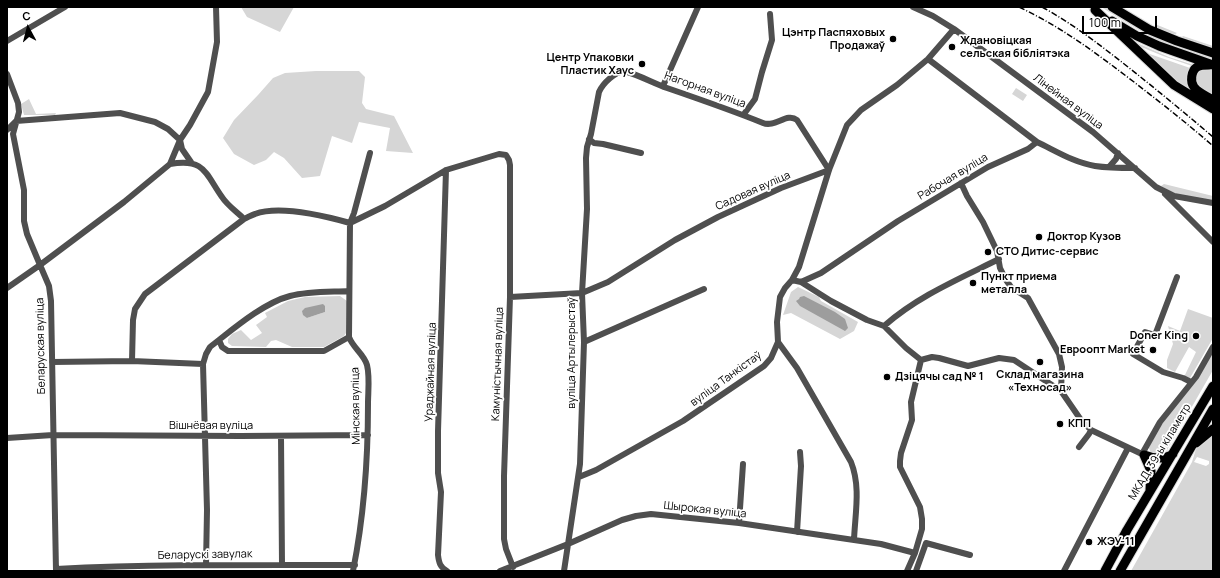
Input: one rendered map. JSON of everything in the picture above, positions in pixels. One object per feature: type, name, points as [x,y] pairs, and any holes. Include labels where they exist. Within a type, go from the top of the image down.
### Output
[{"type":"highway","points":[[1112,7],[1150,30],[1177,41],[1211,51]]},
{"type":"highway","points":[[1092,8],[1137,36],[1159,46],[1213,65]]},
{"type":"highway","points":[[1092,8],[1174,85],[1213,109]]},
{"type":"highway","points":[[1213,65],[1198,66],[1195,68],[1191,76],[1191,82],[1196,90],[1213,100]]},
{"type":"highway","name":"МКАД, 39-ы кіламетр","points":[[1105,571],[1127,530],[1213,386]]},
{"type":"highway","points":[[1120,571],[1213,409]]},
{"type":"highway","points":[[1188,452],[1213,429]]},
{"type":"highway","points":[[1143,454],[1156,459],[1168,457],[1173,454]]},
{"type":"highway","points":[[1143,454],[1151,470],[1150,491]]},
{"type":"street","points":[[7,45],[9,40],[63,7]]},
{"type":"street","points":[[7,288],[124,202],[170,164],[180,140],[208,92],[217,42],[216,7]]},
{"type":"street","points":[[663,86],[698,7]]},
{"type":"street","name":"Лінейная вуліца","points":[[913,7],[933,16],[954,29],[1093,132],[1163,191],[1174,196],[1213,203]]},
{"type":"street","points":[[744,114],[755,99],[772,40],[770,14]]},
{"type":"street","points":[[829,170],[848,125],[853,117],[897,85],[928,59],[954,29]]},
{"type":"street","points":[[928,59],[1037,142],[1076,160],[1094,166],[1135,168]]},
{"type":"street","name":"Нагорная вуліца","points":[[590,136],[598,92],[601,87],[619,72],[624,71],[744,114],[766,124],[775,123],[788,118],[795,119],[829,170]]},
{"type":"street","name":"Беларуская вуліца","points":[[7,74],[19,112],[13,134],[24,190],[24,221],[27,234],[49,286],[51,301],[56,570]]},
{"type":"street","points":[[7,130],[16,121],[120,113],[155,122],[168,129],[180,140],[182,150],[191,162],[206,171],[223,199],[244,219]]},
{"type":"street","points":[[590,136],[594,143],[641,153]]},
{"type":"street","name":"вуліца Артылерыстаў","points":[[564,571],[578,477],[581,440],[584,342],[582,292],[587,209],[586,158],[590,136]]},
{"type":"street","name":"Рабочая вуліца","points":[[801,282],[821,273],[892,225],[961,183],[988,167],[1028,149],[1037,142]]},
{"type":"street","points":[[219,340],[222,347],[228,351],[324,351],[349,337],[350,223],[370,153]]},
{"type":"street","points":[[1109,167],[1116,159],[1118,153]]},
{"type":"street","name":"Камуністычная вуліца","points":[[446,170],[499,154],[506,155],[509,160],[510,297],[504,476],[504,539],[513,567]]},
{"type":"street","points":[[170,164],[191,162]]},
{"type":"street","points":[[132,361],[134,314],[137,305],[145,294],[244,219],[255,214],[278,211],[331,218],[350,223],[385,206],[446,170]]},
{"type":"street","name":"Ураджайная вуліца","points":[[446,170],[438,431],[438,473],[441,492],[438,556],[442,569],[446,571]]},
{"type":"street","name":"вуліца Танкістаў","points":[[578,477],[596,470],[684,421],[748,378],[764,366],[771,358],[778,342],[777,322],[779,302],[785,288],[792,280],[799,267],[829,170]]},
{"type":"street","name":"Садовая вуліца","points":[[510,297],[582,292],[608,282],[675,240],[718,217],[774,191],[829,170]]},
{"type":"street","points":[[961,183],[997,251],[1000,268],[1006,280],[1011,287],[1028,298],[1059,354],[1062,367],[1061,391]]},
{"type":"street","points":[[1163,191],[1213,242]]},
{"type":"street","points":[[884,326],[897,314],[924,297],[947,284],[999,260]]},
{"type":"street","points":[[1177,277],[1161,323],[1155,335],[1145,332],[1133,354],[1163,372],[1191,382]]},
{"type":"street","points":[[792,280],[801,282],[831,301],[867,320],[884,326],[906,348],[921,360],[939,358],[968,366],[999,358],[1014,360],[1061,391],[1081,420],[1091,430],[1143,454],[1160,422],[1191,382],[1213,347]]},
{"type":"street","points":[[584,342],[704,289]]},
{"type":"street","points":[[206,565],[207,510],[203,364],[206,354],[219,340],[261,309],[289,296],[305,293],[349,291]]},
{"type":"street","name":"Мінская вуліца","points":[[349,337],[351,342],[365,359],[368,370],[368,435],[363,499],[354,568]]},
{"type":"street","points":[[778,342],[797,368],[851,462],[857,488],[854,540]]},
{"type":"street","points":[[907,571],[915,553],[922,529],[922,519],[920,506],[900,467],[900,461],[901,453],[912,420],[911,402],[921,360]]},
{"type":"street","points":[[52,362],[132,361],[203,364]]},
{"type":"street","points":[[1079,447],[1091,430]]},
{"type":"street","name":"Вішнёвая вуліца","points":[[7,438],[53,435],[368,435]]},
{"type":"street","points":[[281,436],[282,565]]},
{"type":"street","points":[[1064,571],[1128,448]]},
{"type":"street","points":[[797,532],[801,466],[800,452]]},
{"type":"street","points":[[739,523],[743,464]]},
{"type":"street","name":"Шырокая вуліца","points":[[500,571],[513,567],[622,520],[651,514],[739,523],[881,544],[915,553]]},
{"type":"street","points":[[916,571],[926,543],[970,555]]},
{"type":"street","name":"Беларускі завулак","points":[[56,570],[113,566],[206,565],[228,568],[282,565],[354,568]]},
{"type":"shaded area","points":[[241,7],[294,7],[280,32],[247,17]]},
{"type":"shaded area","points":[[1101,7],[1105,7],[1145,32],[1213,57],[1213,59],[1188,52],[1154,39]]},
{"type":"shaded area","points":[[1155,24],[1177,33],[1174,35],[1157,29]]},
{"type":"shaded area","points":[[1183,36],[1213,46],[1213,49],[1184,39],[1182,37]]},
{"type":"shaded area","points":[[1135,42],[1169,57],[1194,65],[1192,66],[1163,56],[1134,44]]},
{"type":"shaded area","points":[[1144,52],[1190,68],[1193,92],[1188,90],[1162,70]]},
{"type":"shaded area","points":[[1206,67],[1213,69],[1213,96],[1196,85],[1194,74]]},
{"type":"shaded area","points":[[359,71],[365,77],[362,103],[366,109],[394,116],[413,153],[386,151],[390,128],[359,122],[352,143],[332,136],[320,176],[302,178],[284,158],[274,152],[266,160],[254,165],[234,154],[223,138],[234,120],[273,78],[285,73]]},
{"type":"shaded area","points":[[1016,88],[1027,95],[1023,101],[1012,94]]},
{"type":"shaded area","points":[[29,99],[36,114],[56,113],[55,115],[24,115],[21,104]]},
{"type":"shaded area","points":[[1164,184],[1213,196],[1213,201],[1183,196],[1171,192],[1161,186]]},
{"type":"shaded area","points":[[798,287],[819,297],[821,301],[858,322],[854,331],[840,339],[791,313],[783,315],[791,292]]},
{"type":"shaded area","points":[[340,296],[347,301],[346,333],[344,336],[324,347],[292,347],[276,340],[271,341],[266,347],[232,346],[228,343],[228,339],[232,334],[241,330],[251,340],[262,333],[256,325],[267,317],[265,313],[288,301],[305,297]],"holes":[[[305,308],[325,312],[307,318]]]},
{"type":"shaded area","points":[[804,296],[835,312],[845,319],[848,328],[845,331],[800,306],[796,301],[800,297]]},
{"type":"shaded area","points":[[323,304],[325,306],[325,312],[307,318],[303,315],[302,311],[305,308]]},
{"type":"shaded area","points":[[1188,309],[1213,318],[1213,338],[1190,378],[1184,377],[1196,352],[1189,347],[1175,372],[1167,368],[1167,360],[1173,344],[1168,326],[1180,331]]},
{"type":"shaded area","points":[[1213,351],[1213,370],[1166,452],[1163,455],[1151,454],[1149,448],[1150,445],[1162,424]]},
{"type":"shaded area","points":[[1213,432],[1213,571],[1131,571],[1192,462],[1196,449]],"holes":[[[1197,457],[1209,461],[1209,464],[1206,466],[1194,462]]]},
{"type":"railway","points":[[1019,7],[1065,32],[1093,51],[1213,146]]},
{"type":"railway","points":[[1042,7],[1107,51],[1213,137]]},
{"type":"place","name":"Цэнтр Паспяховых Продажаў","points":[[893,39]]},
{"type":"place","name":"Ждановіцкая сельская бібліятэка","points":[[952,47]]},
{"type":"place","name":"Центр Упаковки Пластик Хаус","points":[[642,64]]},
{"type":"place","name":"Доктор Кузов","points":[[1039,237]]},
{"type":"place","name":"СТО Дитис-сервис","points":[[988,252]]},
{"type":"place","name":"Пункт приема металла","points":[[973,283]]},
{"type":"place","name":"Doner King","points":[[1196,336]]},
{"type":"place","name":"Евроопт Market","points":[[1153,350]]},
{"type":"place","name":"Склад магазина «Техносад»","points":[[1040,362]]},
{"type":"place","name":"Дзіцячы сад № 1","points":[[887,377]]},
{"type":"place","name":"КПП","points":[[1060,424]]},
{"type":"place","name":"ЖЭУ-11","points":[[1089,542]]}]
